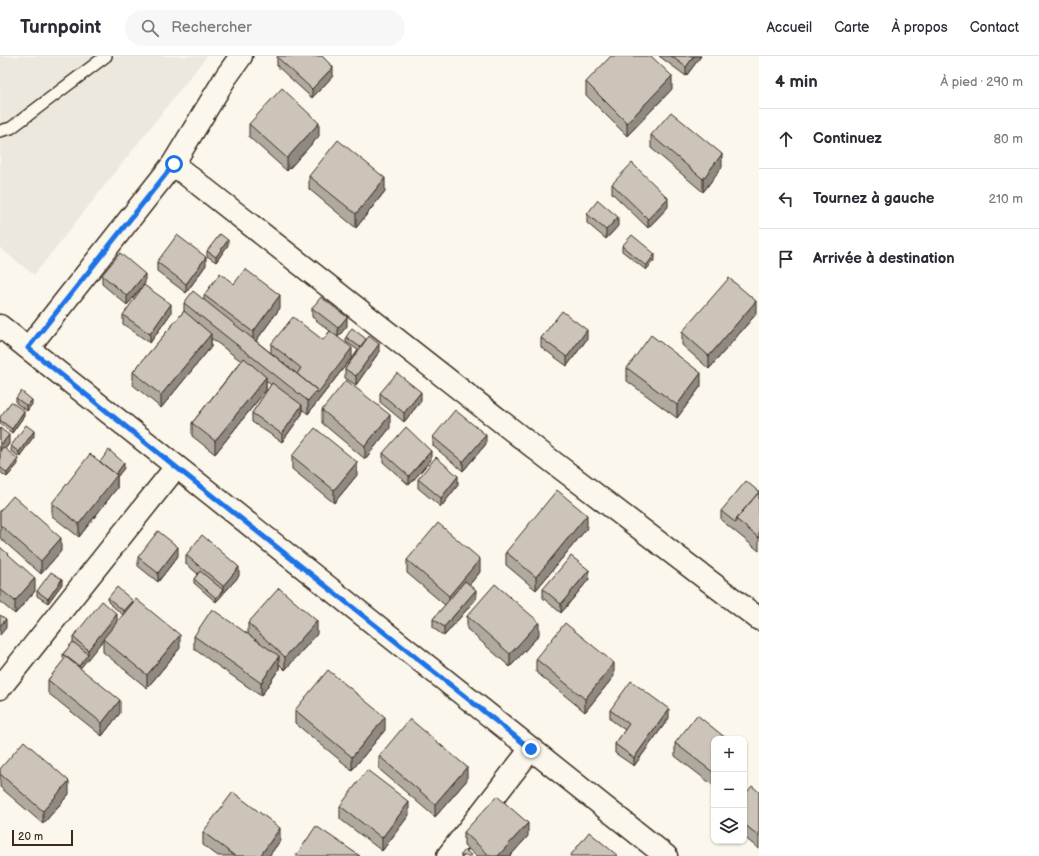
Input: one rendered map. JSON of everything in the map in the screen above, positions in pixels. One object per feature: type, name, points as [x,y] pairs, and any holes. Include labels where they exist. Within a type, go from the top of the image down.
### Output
[{"type":"street","points":[[28,348],[174,164],[226,77],[241,56]]},
{"type":"street","points":[[174,164],[545,456],[759,619]]},
{"type":"street","points":[[0,326],[666,856]]},
{"type":"street","points":[[0,688],[176,467]]},
{"type":"street","points":[[448,856],[531,749]]},
{"type":"lane","points":[[0,131],[10,128],[106,56]]},
{"type":"shaded area","points":[[0,56],[207,56],[34,275],[0,248]]},
{"type":"building","points":[[322,56],[333,67],[312,89],[277,57]]},
{"type":"building","points":[[611,56],[651,56],[672,76],[627,123],[586,82]]},
{"type":"building","points":[[671,56],[694,56],[686,67]]},
{"type":"building","points":[[282,88],[319,123],[287,158],[249,124]]},
{"type":"building","points":[[671,112],[722,154],[703,179],[651,135]]},
{"type":"building","points":[[338,140],[385,178],[356,214],[309,176]]},
{"type":"building","points":[[632,163],[668,198],[648,219],[612,184]]},
{"type":"building","points":[[598,200],[618,217],[606,230],[587,214]]},
{"type":"building","points":[[220,234],[228,240],[216,257],[207,251]]},
{"type":"building","points":[[177,235],[206,257],[186,284],[157,262]]},
{"type":"building","points":[[632,235],[655,254],[646,266],[622,246]]},
{"type":"building","points":[[120,253],[145,274],[127,296],[102,275]]},
{"type":"building","points":[[245,269],[280,295],[253,332],[204,295],[220,273],[234,284]]},
{"type":"building","points":[[729,278],[756,301],[709,356],[682,332]]},
{"type":"building","points":[[144,285],[171,304],[150,334],[123,315]]},
{"type":"building","points":[[193,291],[317,390],[308,401],[184,303]]},
{"type":"building","points":[[321,297],[347,317],[338,328],[312,308]]},
{"type":"building","points":[[184,311],[211,334],[161,395],[133,372]]},
{"type":"building","points":[[562,311],[587,330],[567,357],[541,338]]},
{"type":"building","points":[[293,317],[323,340],[330,331],[352,348],[317,394],[317,390],[297,374],[301,368],[271,344]]},
{"type":"building","points":[[352,328],[366,339],[360,347],[346,337]]},
{"type":"building","points":[[651,335],[701,373],[677,405],[627,368]]},
{"type":"building","points":[[369,336],[379,344],[356,376],[345,369]]},
{"type":"building","points":[[244,358],[266,377],[215,441],[192,423]]},
{"type":"building","points":[[397,373],[421,392],[404,413],[380,393]]},
{"type":"building","points":[[346,380],[390,415],[365,446],[322,410]]},
{"type":"building","points":[[272,383],[302,405],[282,434],[252,413]]},
{"type":"building","points":[[21,391],[32,400],[27,406],[16,398]]},
{"type":"building","points":[[11,402],[24,411],[12,429],[0,420],[0,417]]},
{"type":"building","points":[[455,410],[486,435],[463,462],[433,437]]},
{"type":"building","points":[[26,425],[34,431],[19,452],[11,446]]},
{"type":"building","points":[[406,427],[431,451],[409,476],[383,453]]},
{"type":"building","points":[[0,428],[9,435],[0,446]]},
{"type":"building","points":[[315,428],[357,462],[334,490],[292,456]]},
{"type":"building","points":[[3,447],[18,459],[7,473],[0,467],[0,451]]},
{"type":"building","points":[[109,450],[124,463],[116,474],[100,462]]},
{"type":"building","points":[[90,454],[117,475],[79,524],[52,503]]},
{"type":"building","points":[[436,457],[458,476],[441,498],[418,479]]},
{"type":"building","points":[[746,481],[759,492],[736,519],[736,523],[721,511]]},
{"type":"building","points":[[557,490],[587,515],[536,577],[506,552]]},
{"type":"building","points":[[759,492],[759,538],[736,519]]},
{"type":"building","points":[[13,496],[61,538],[41,561],[0,525],[0,511]]},
{"type":"building","points":[[438,523],[480,559],[449,596],[407,560]]},
{"type":"building","points":[[158,531],[178,547],[158,573],[138,557]]},
{"type":"building","points":[[202,535],[239,567],[223,586],[186,555]]},
{"type":"building","points":[[0,547],[35,578],[15,601],[0,589]]},
{"type":"building","points":[[571,556],[589,570],[561,604],[543,589]]},
{"type":"building","points":[[200,571],[223,590],[216,598],[194,579]]},
{"type":"building","points":[[51,572],[62,579],[48,599],[37,591]]},
{"type":"building","points":[[465,581],[476,590],[444,627],[433,619]]},
{"type":"building","points":[[495,584],[539,622],[510,654],[467,616]]},
{"type":"building","points":[[117,587],[133,601],[124,611],[108,598]]},
{"type":"building","points":[[279,588],[317,621],[285,657],[248,623]]},
{"type":"building","points":[[136,599],[180,635],[147,675],[103,639]]},
{"type":"building","points":[[102,601],[117,614],[88,650],[73,637]]},
{"type":"building","points":[[212,609],[279,656],[261,683],[194,636]]},
{"type":"building","points":[[0,615],[6,619],[0,626]]},
{"type":"building","points":[[565,623],[614,663],[585,699],[536,659]]},
{"type":"building","points":[[73,642],[88,654],[79,666],[63,654]]},
{"type":"building","points":[[66,657],[120,700],[102,723],[48,680]]},
{"type":"building","points":[[328,670],[385,717],[352,757],[295,710]]},
{"type":"building","points":[[631,681],[669,709],[634,758],[615,744],[629,724],[610,710]]},
{"type":"building","points":[[697,715],[723,736],[711,736],[711,771],[675,743]]},
{"type":"building","points":[[410,719],[467,767],[435,804],[379,756]]},
{"type":"building","points":[[24,741],[69,781],[43,811],[0,774],[0,769]]},
{"type":"building","points":[[367,770],[409,802],[382,838],[340,806]]},
{"type":"building","points":[[752,786],[759,792],[759,836],[747,826],[747,792]]},
{"type":"building","points":[[233,792],[280,828],[260,856],[235,856],[203,832]]},
{"type":"building","points":[[497,796],[528,823],[498,856],[490,856],[464,832]]},
{"type":"building","points":[[316,826],[360,856],[296,856]]},
{"type":"building","points":[[589,832],[618,856],[570,856]]},
{"type":"building","points":[[465,850],[472,856],[460,856]]},
{"type":"route","points":[[174,164],[28,348],[531,749]]}]
